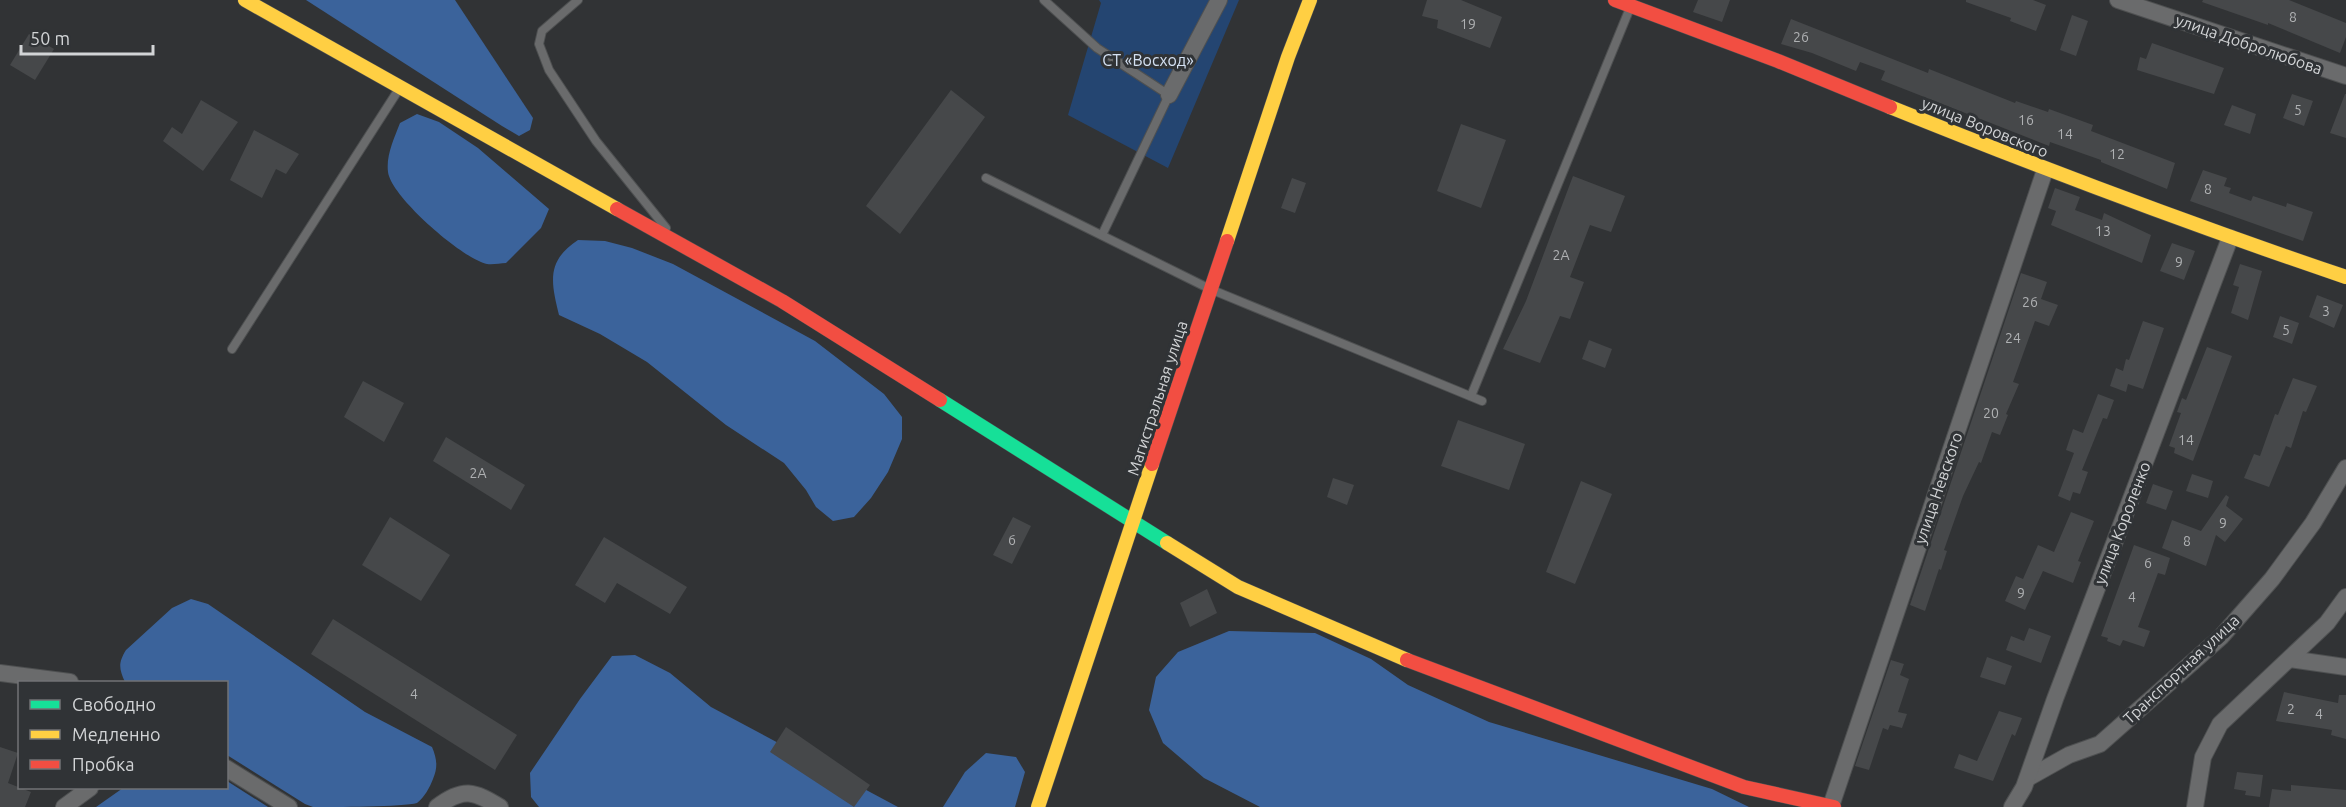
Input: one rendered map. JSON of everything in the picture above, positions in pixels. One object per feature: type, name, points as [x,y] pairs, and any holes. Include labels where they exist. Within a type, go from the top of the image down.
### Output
[{"type":"street","points":[[245,0],[782,301],[1239,587],[1408,661],[1743,788],[1833,807]]},
{"type":"street","points":[[1169,94],[1219,0]]},
{"type":"street","name":"Магистральная улица","points":[[1038,807],[1288,57],[1310,0]]},
{"type":"street","name":"улица Воровского","points":[[1615,0],[1778,61],[2045,170],[2230,238],[2346,277]]},
{"type":"street","name":"улица Добролюбова","points":[[2118,0],[2346,76]]},
{"type":"street","name":"улица Невского","points":[[1833,807],[2045,170]]},
{"type":"street","name":"улица Короленко","points":[[2012,807],[2028,777],[2055,699],[2230,238]]},
{"type":"street","name":"Транспортная улица","points":[[2028,777],[2069,755],[2100,744],[2221,637],[2313,523],[2346,468]]},
{"type":"street","points":[[2195,807],[2204,757],[2220,724],[2327,623],[2346,597]]},
{"type":"street","points":[[2290,659],[2346,667]]},
{"type":"street","points":[[0,673],[62,681]]},
{"type":"street","points":[[228,769],[290,807]]},
{"type":"street","points":[[64,807],[89,789]]},
{"type":"street","points":[[437,807],[460,792],[479,794],[500,807]]},
{"type":"lane","points":[[578,0],[542,31],[538,44],[549,70],[596,141],[680,244]]},
{"type":"lane","points":[[1044,0],[1097,48],[1169,94],[1102,235]]},
{"type":"lane","points":[[1471,396],[1631,6]]},
{"type":"lane","points":[[232,349],[401,86]]},
{"type":"lane","points":[[986,178],[1210,289],[1482,401]]},
{"type":"green space","name":"СТ «Восход»","points":[[1099,0],[1239,0],[1168,168],[1068,115],[1101,3]]},
{"type":"shaded area","points":[[306,0],[455,0],[533,118],[530,130],[519,136]]},
{"type":"shaded area","points":[[417,114],[439,122],[478,148],[549,209],[541,228],[506,263],[487,264],[462,251],[414,211],[392,183],[388,166],[393,141],[400,123]]},
{"type":"shaded area","points":[[578,240],[605,241],[632,248],[673,264],[815,341],[884,394],[902,417],[902,439],[888,472],[871,498],[854,517],[833,521],[816,507],[806,490],[784,463],[726,425],[647,362],[600,334],[559,315],[553,282],[556,264],[560,256]]},
{"type":"shaded area","points":[[191,599],[208,604],[365,712],[432,747],[436,759],[436,771],[427,792],[417,803],[410,804],[313,807],[228,756],[228,681],[125,681],[120,666],[126,650],[172,608]]},
{"type":"shaded area","points":[[1229,631],[1315,633],[1371,659],[1408,685],[1489,722],[1712,789],[1749,807],[1260,807],[1204,778],[1163,743],[1149,710],[1156,677],[1178,652]]},
{"type":"shaded area","points":[[635,655],[670,673],[711,707],[898,807],[539,807],[531,797],[530,773],[612,656]]},
{"type":"shaded area","points":[[986,753],[1016,757],[1025,772],[1015,807],[943,807],[965,772]]},
{"type":"shaded area","points":[[228,782],[268,807],[96,807],[122,789],[228,789]]},
{"type":"building","points":[[1427,0],[1461,0],[1502,17],[1490,48],[1437,28],[1438,20],[1422,16]]},
{"type":"building","points":[[1698,0],[1730,0],[1722,22],[1693,12]]},
{"type":"building","points":[[1966,0],[2033,0],[2046,5],[2036,31],[2010,21],[2011,18],[1966,2]]},
{"type":"building","points":[[2203,0],[2289,0],[2346,23],[2346,37],[2340,53],[2268,23],[2268,25],[2202,2]]},
{"type":"building","points":[[2072,15],[2088,21],[2076,56],[2060,50]]},
{"type":"building","points":[[1791,19],[1928,73],[1929,69],[2015,103],[2016,101],[2048,112],[2049,109],[2093,125],[2091,131],[2175,163],[2167,189],[2101,162],[2101,160],[2050,142],[2049,146],[1881,80],[1885,71],[1860,62],[1856,71],[1812,53],[1781,44]]},
{"type":"building","points":[[29,34],[54,49],[35,80],[10,65]]},
{"type":"building","points":[[2152,43],[2224,68],[2214,94],[2137,70],[2140,57],[2146,59]]},
{"type":"building","points":[[951,90],[985,117],[900,234],[866,206]]},
{"type":"building","points":[[2292,94],[2313,101],[2304,126],[2283,118]]},
{"type":"building","points":[[2346,94],[2346,138],[2330,133]]},
{"type":"building","points":[[201,100],[238,122],[203,171],[163,141],[172,127],[182,134]]},
{"type":"building","points":[[2232,105],[2256,114],[2250,134],[2224,125]]},
{"type":"building","points":[[1461,124],[1506,140],[1481,208],[1437,191]]},
{"type":"building","points":[[254,130],[299,154],[286,174],[276,169],[262,198],[230,180]]},
{"type":"building","points":[[2203,170],[2227,178],[2224,186],[2231,188],[2229,193],[2251,201],[2253,196],[2286,207],[2287,203],[2313,212],[2303,241],[2190,201]]},
{"type":"building","points":[[1573,176],[1625,196],[1611,232],[1590,225],[1570,277],[1584,282],[1570,319],[1560,316],[1540,363],[1503,349],[1526,301]]},
{"type":"building","points":[[1292,178],[1306,183],[1295,213],[1281,208]]},
{"type":"building","points":[[2055,188],[2080,197],[2075,210],[2102,220],[2104,213],[2151,235],[2142,263],[2051,225],[2056,211],[2048,208]]},
{"type":"building","points":[[2172,243],[2195,251],[2184,280],[2160,271]]},
{"type":"building","points":[[2240,264],[2262,271],[2248,320],[2231,313],[2239,287],[2233,285]]},
{"type":"building","points":[[2021,273],[2047,282],[2041,299],[2058,305],[2049,326],[2035,321],[2013,382],[2019,384],[2006,414],[2008,415],[2000,435],[1992,432],[1981,463],[1979,462],[1963,496],[1944,550],[1947,551],[1941,570],[1939,569],[1925,611],[1910,605]]},
{"type":"building","points":[[2317,295],[2343,305],[2334,328],[2309,317]]},
{"type":"building","points":[[2280,316],[2299,323],[2292,344],[2273,337]]},
{"type":"building","points":[[2143,321],[2164,328],[2143,389],[2128,384],[2126,392],[2110,386],[2116,368],[2123,371],[2126,359],[2129,360]]},
{"type":"building","points":[[1589,340],[1612,349],[1605,368],[1582,359]]},
{"type":"building","points":[[2207,347],[2232,356],[2193,461],[2174,453],[2175,448],[2169,446],[2181,413],[2177,412],[2182,398],[2186,400]]},
{"type":"building","points":[[2293,378],[2317,386],[2306,412],[2303,411],[2291,448],[2286,446],[2269,487],[2244,478],[2254,454],[2260,456],[2275,414],[2278,415]]},
{"type":"building","points":[[363,381],[404,403],[384,442],[344,417]]},
{"type":"building","points":[[2098,394],[2114,400],[2107,419],[2103,418],[2082,470],[2088,472],[2080,494],[2073,492],[2070,501],[2058,496],[2074,453],[2066,450],[2073,429],[2083,433]]},
{"type":"building","points":[[1458,420],[1525,444],[1509,490],[1441,466]]},
{"type":"building","points":[[446,437],[525,485],[511,510],[433,461]]},
{"type":"building","points":[[2192,474],[2213,481],[2208,498],[2186,491]]},
{"type":"building","points":[[1333,478],[1354,485],[1347,505],[1327,497]]},
{"type":"building","points":[[1581,481],[1612,494],[1575,584],[1546,572]]},
{"type":"building","points":[[2153,484],[2173,491],[2166,510],[2146,503]]},
{"type":"building","points":[[2226,495],[2229,497],[2226,506],[2243,519],[2225,542],[2216,535],[2206,566],[2162,548],[2172,520],[2201,531]]},
{"type":"building","points":[[2071,512],[2094,521],[2078,561],[2081,562],[2073,583],[2043,571],[2025,610],[2005,601],[2016,576],[2023,579],[2038,545],[2054,552]]},
{"type":"building","points":[[390,517],[450,555],[421,601],[362,565]]},
{"type":"building","points":[[1013,517],[1031,526],[1012,564],[993,555]]},
{"type":"building","points":[[604,537],[687,587],[670,614],[617,583],[605,603],[575,585]]},
{"type":"building","points":[[2134,545],[2170,558],[2165,575],[2158,573],[2138,627],[2150,631],[2144,647],[2123,640],[2120,646],[2101,636]]},
{"type":"building","points":[[1207,589],[1217,613],[1190,627],[1180,603]]},
{"type":"building","points":[[333,619],[517,735],[495,770],[311,654]]},
{"type":"building","points":[[2029,628],[2051,636],[2041,663],[2006,650],[2011,636],[2024,641]]},
{"type":"building","points":[[1987,657],[2012,666],[2005,685],[1980,677]]},
{"type":"building","points":[[1891,660],[1904,664],[1900,675],[1909,679],[1898,712],[1907,714],[1902,728],[1890,725],[1888,730],[1883,728],[1869,770],[1855,766]]},
{"type":"building","points":[[2284,692],[2338,703],[2339,695],[2346,695],[2346,739],[2331,735],[2332,730],[2276,721]]},
{"type":"building","points":[[1999,711],[2022,718],[2015,736],[2012,734],[1993,781],[1954,768],[1959,754],[1977,761]]},
{"type":"building","points":[[786,727],[870,785],[854,807],[770,752]]},
{"type":"building","points":[[0,747],[18,753],[8,783],[18,789],[31,792],[25,807],[0,807]]},
{"type":"building","points":[[2237,772],[2263,775],[2260,797],[2245,795],[2246,791],[2234,789]]},
{"type":"building","points":[[2291,785],[2346,790],[2346,807],[2269,807],[2272,789],[2291,791]]},
{"type":"traffic: fast","points":[[940,400],[1167,543]]},
{"type":"traffic: slow","points":[[245,0],[617,209]]},
{"type":"traffic: slow","points":[[1227,241],[1288,57],[1310,0]]},
{"type":"traffic: slow","points":[[1890,107],[2117,195],[2346,277]]},
{"type":"traffic: slow","points":[[1038,807],[1152,464]]},
{"type":"traffic: slow","points":[[1167,543],[1238,587],[1407,660]]},
{"type":"traffic: jam","points":[[1615,0],[1778,61],[1890,107]]},
{"type":"traffic: jam","points":[[617,209],[782,301],[940,400]]},
{"type":"traffic: jam","points":[[1152,464],[1227,241]]},
{"type":"traffic: jam","points":[[1407,660],[1744,787],[1834,807]]}]
